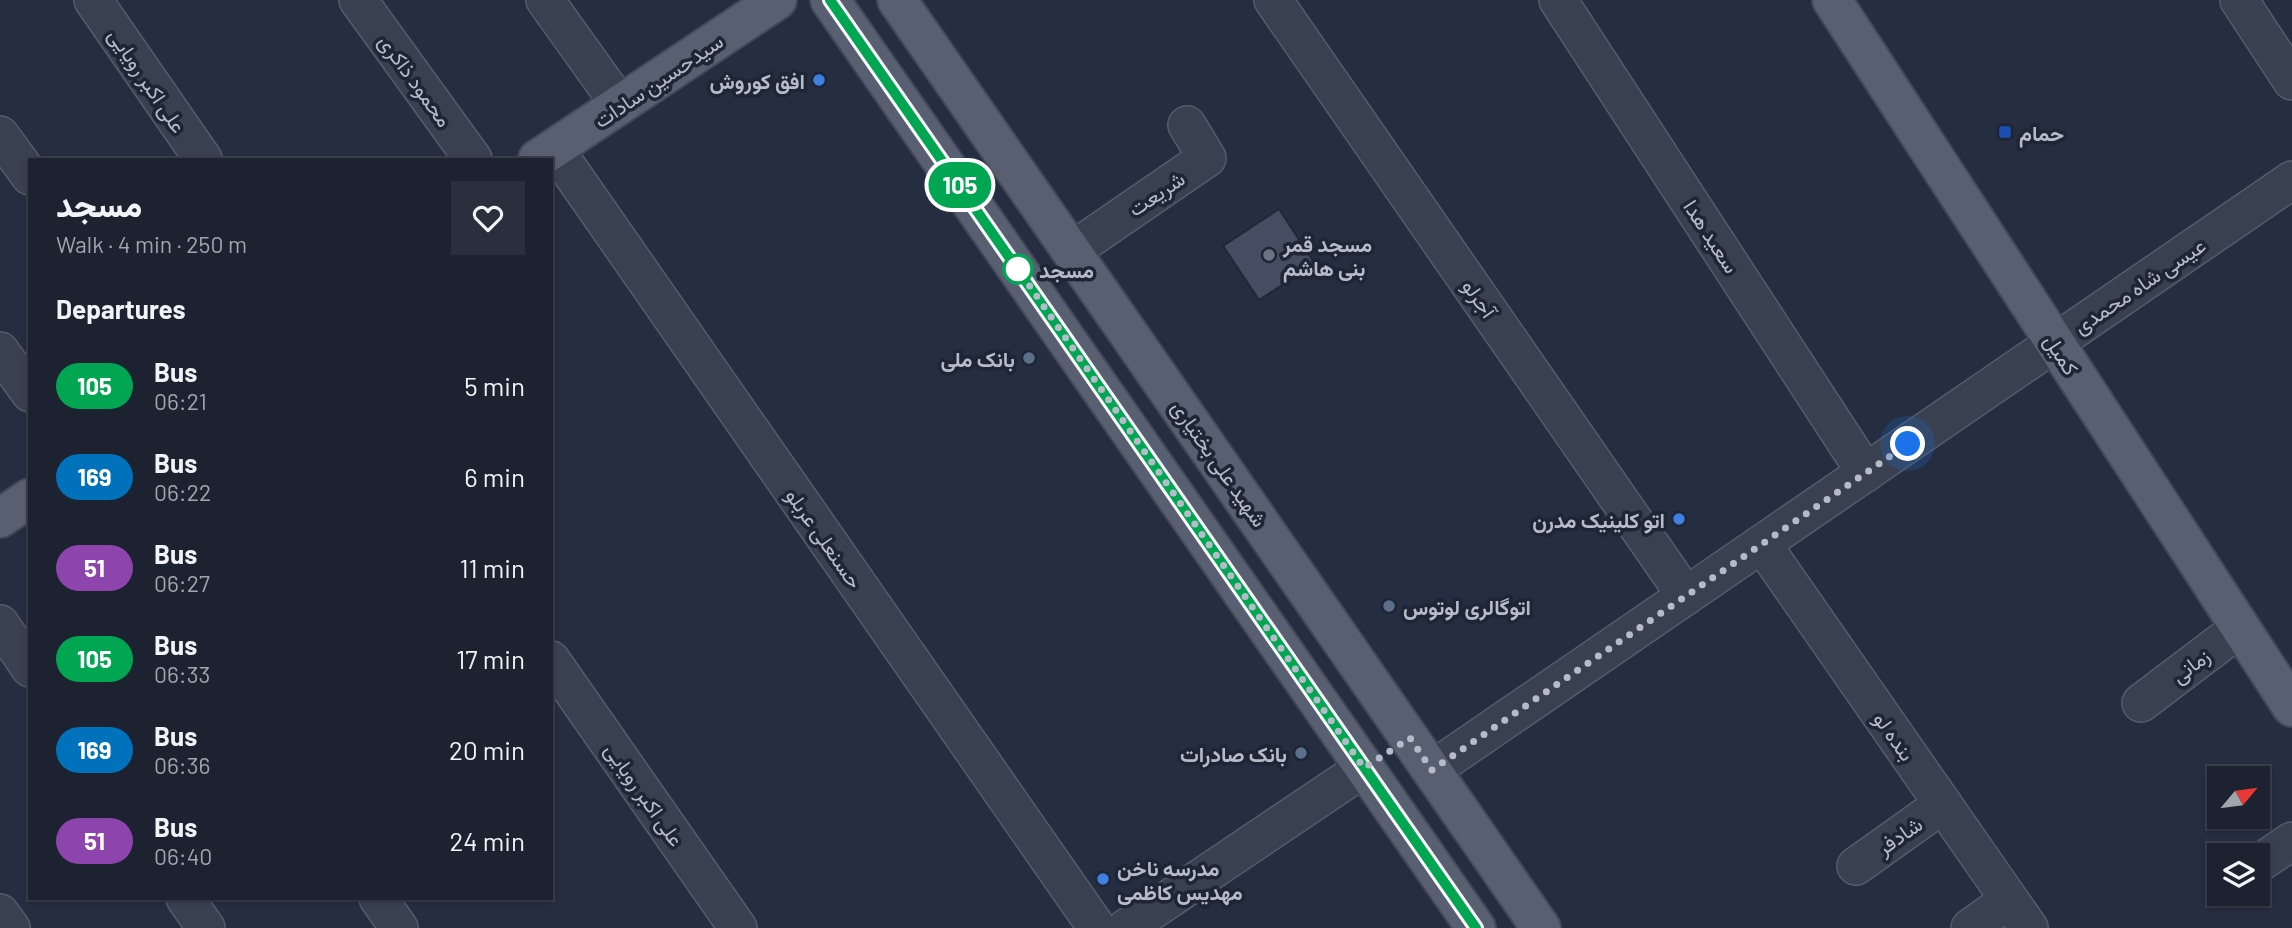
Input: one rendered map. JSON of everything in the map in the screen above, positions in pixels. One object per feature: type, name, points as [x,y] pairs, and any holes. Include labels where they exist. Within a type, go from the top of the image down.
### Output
[{"type":"main road","name":"سیدحسین سادات","points":[[546,154],[777,0]]},
{"type":"main road","points":[[830,0],[1476,928]]},
{"type":"main road","name":"شهید علی بختیاری","points":[[897,0],[1541,928]]},
{"type":"main road","name":"کمیل","points":[[1837,2],[2054,343],[2292,707]]},
{"type":"main road","points":[[0,518],[28,499]]},
{"type":"main road","points":[[1364,768],[1410,738]]},
{"type":"street","name":"علی اکبر رویایی","points":[[93,0],[202,158]]},
{"type":"street","name":"محمود ذاکری","points":[[358,0],[472,158]]},
{"type":"street","points":[[545,0],[620,105]]},
{"type":"street","name":"آجرلو","points":[[1273,0],[1686,596]]},
{"type":"street","name":"سعید هدا","points":[[1558,0],[1866,472]]},
{"type":"street","points":[[2239,0],[2292,81]]},
{"type":"street","name":"شریعت","points":[[1073,250],[1207,158],[1187,125]]},
{"type":"street","points":[[0,135],[28,174]]},
{"type":"street","name":"حسنعلی عربلو","points":[[553,164],[1097,928]]},
{"type":"street","name":"عیسی شاه محمدی","points":[[1432,770],[2292,180]]},
{"type":"street","points":[[0,351],[28,390]]},
{"type":"street","name":"بنده لو","points":[[1762,544],[2019,914]]},
{"type":"street","points":[[0,624],[28,665]]},
{"type":"street","name":"زمانی","points":[[2141,703],[2240,628]]},
{"type":"street","name":"علی اکبر رویایی","points":[[553,663],[738,928]]},
{"type":"street","points":[[1126,928],[1364,768]]},
{"type":"street","name":"شادفر","points":[[1856,866],[1943,804]]},
{"type":"street","points":[[2270,856],[2292,841]]},
{"type":"street","points":[[187,900],[206,928]]},
{"type":"street","points":[[379,900],[399,928]]},
{"type":"street","points":[[0,913],[10,928]]},
{"type":"street","points":[[1970,928],[2019,914]]},
{"type":"building","name":"مسجد قمر بنی هاشم","points":[[1279,209],[1315,264],[1259,300],[1223,246]]},
{"type":"bus line","name":"105","points":[[830,0],[1476,928]]},
{"type":"place","name":"افق کوروش","points":[[819,80]]},
{"type":"place","name":"حمام","points":[[2005,132]]},
{"type":"place","name":"مسجد قمر بنی هاشم","points":[[1269,255]]},
{"type":"place","name":"مسجد","points":[[1018,269]]},
{"type":"place","name":"بانک ملی","points":[[1029,358]]},
{"type":"place","name":"اتو کلینیک مدرن","points":[[1679,519]]},
{"type":"place","name":"اتوگالری لوتوس","points":[[1389,606]]},
{"type":"place","name":"بانک صادرات","points":[[1301,753]]},
{"type":"place","name":"مدرسه ناخن مهدیس کاظمی","points":[[1103,879]]},
{"type":"route","points":[[1018,269],[1013,262],[1364,768],[1410,738],[1432,770],[1908,444]]}]
